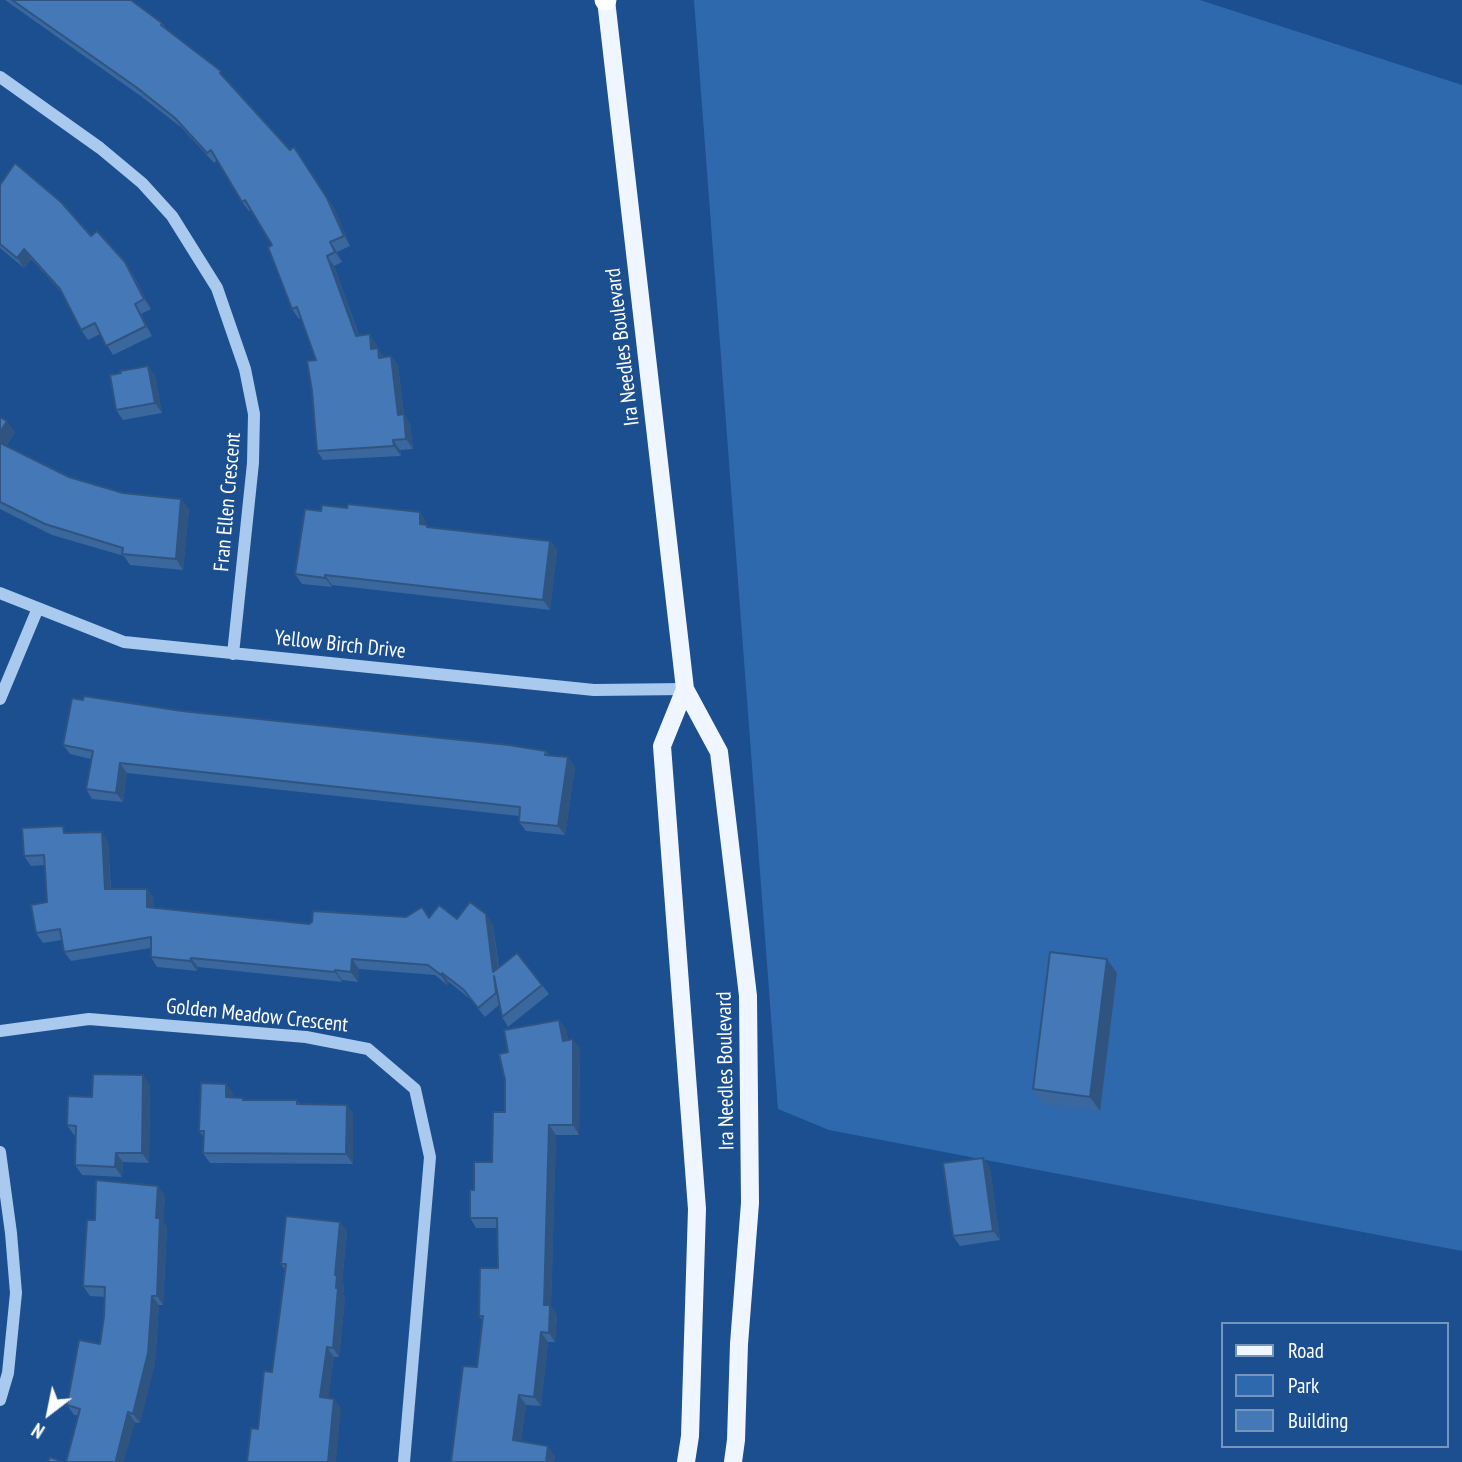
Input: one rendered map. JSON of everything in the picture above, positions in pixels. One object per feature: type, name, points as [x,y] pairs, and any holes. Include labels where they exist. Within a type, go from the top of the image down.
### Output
[{"type":"main road","name":"Ira Needles Boulevard","points":[[606,0],[685,689],[719,751],[748,996],[750,1203],[738,1344],[733,1462]]},
{"type":"main road","name":"Ira Needles Boulevard","points":[[685,689],[662,746],[697,1209],[690,1436],[686,1462]]},
{"type":"street","name":"Fran Ellen Crescent","points":[[0,77],[100,148],[142,183],[172,216],[217,288],[245,369],[254,414],[253,463],[233,653]]},
{"type":"street","name":"Yellow Birch Drive","points":[[0,593],[124,642],[594,690],[685,689]]},
{"type":"street","points":[[0,699],[38,608]]},
{"type":"street","name":"Golden Meadow Crescent","points":[[0,1031],[89,1019],[306,1037],[368,1049],[415,1089],[430,1157],[404,1462]]},
{"type":"street","points":[[0,1152],[16,1293],[9,1373],[0,1400]]},
{"type":"green space","points":[[694,0],[1200,0],[1462,85],[1462,1251],[829,1130],[778,1109]]},
{"type":"building","points":[[12,0],[131,0],[221,71],[290,150],[294,147],[327,198],[344,236],[330,242],[335,252],[327,256],[356,336],[370,334],[371,349],[378,348],[379,358],[391,356],[398,415],[404,414],[406,439],[393,440],[394,446],[317,451],[307,361],[316,360],[297,307],[292,309],[268,247],[272,245],[245,200],[242,202],[211,150],[207,153],[175,118],[136,87]]},
{"type":"building","points":[[15,163],[61,202],[91,236],[97,231],[125,262],[144,299],[135,304],[146,326],[106,346],[95,323],[81,330],[60,289],[24,249],[17,258],[0,244],[0,185]]},
{"type":"building","points":[[148,366],[155,403],[116,410],[110,375]]},
{"type":"building","points":[[0,417],[7,421],[0,432]]},
{"type":"building","points":[[0,443],[69,477],[123,493],[181,499],[176,559],[122,554],[123,548],[45,524],[0,502]]},
{"type":"building","points":[[348,504],[420,512],[420,524],[427,527],[550,541],[543,600],[325,575],[325,578],[295,574],[305,509],[321,511],[322,505],[347,508]]},
{"type":"building","points":[[84,696],[182,711],[509,745],[546,751],[545,755],[568,757],[558,826],[519,822],[520,807],[120,763],[116,793],[86,789],[93,751],[63,745],[72,698],[83,700]]},
{"type":"building","points":[[63,826],[64,833],[102,832],[105,889],[147,889],[147,907],[309,924],[312,922],[313,911],[406,917],[422,907],[429,918],[439,905],[457,919],[470,902],[486,914],[493,972],[517,953],[542,985],[502,1017],[494,976],[496,993],[478,1008],[464,990],[428,965],[352,959],[351,972],[335,972],[191,958],[190,961],[151,957],[151,937],[64,952],[60,929],[36,933],[31,905],[47,902],[44,855],[24,856],[22,828]]},
{"type":"building","points":[[1050,952],[1107,959],[1090,1097],[1033,1089]]},
{"type":"building","points":[[559,1020],[563,1041],[573,1039],[573,1125],[549,1125],[544,1305],[550,1305],[549,1333],[541,1332],[534,1397],[519,1395],[513,1440],[548,1446],[546,1462],[451,1462],[463,1366],[477,1367],[483,1316],[479,1316],[480,1268],[498,1268],[497,1218],[470,1218],[470,1190],[474,1190],[474,1162],[492,1162],[493,1112],[505,1112],[505,1080],[499,1054],[508,1052],[504,1030]]},
{"type":"building","points":[[93,1074],[143,1075],[142,1153],[116,1153],[115,1167],[75,1165],[76,1126],[67,1125],[68,1096],[92,1097]]},
{"type":"building","points":[[201,1083],[226,1084],[226,1097],[243,1100],[297,1100],[297,1104],[347,1105],[346,1154],[203,1153],[204,1131],[199,1131]]},
{"type":"building","points":[[983,1158],[993,1231],[953,1236],[943,1163]]},
{"type":"building","points":[[96,1180],[158,1186],[156,1218],[160,1218],[157,1296],[152,1296],[148,1353],[133,1414],[128,1412],[116,1460],[119,1462],[66,1462],[80,1409],[67,1405],[79,1340],[100,1344],[104,1316],[105,1287],[83,1286],[87,1220],[95,1220]]},
{"type":"building","points":[[286,1216],[340,1222],[333,1348],[327,1347],[320,1397],[334,1399],[328,1462],[247,1462],[251,1428],[258,1429],[264,1371],[272,1372],[286,1264],[281,1264]]},
{"type":"building","points":[[50,1457],[62,1462],[48,1462]]}]
